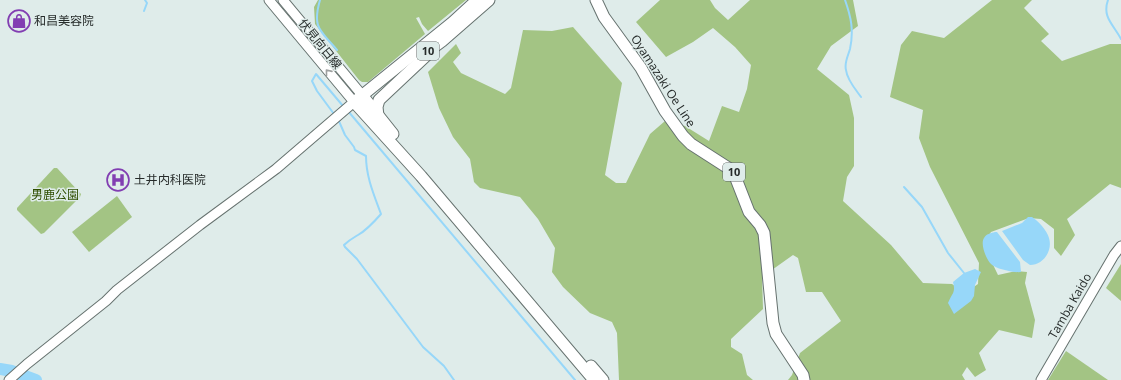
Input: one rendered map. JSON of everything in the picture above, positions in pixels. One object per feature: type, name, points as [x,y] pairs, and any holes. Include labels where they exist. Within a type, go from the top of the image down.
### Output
[{"type":"main road","name":"10","points":[[354,102],[453,22],[477,0]]},
{"type":"main road","name":"10","points":[[378,116],[377,107],[379,100],[442,41],[489,0]]},
{"type":"main road","name":"Oyamazaki Oe Line","points":[[596,0],[604,17],[641,68],[665,111],[683,136],[691,144],[733,170],[749,212],[760,225],[764,233],[773,323],[776,334],[803,375],[804,380]]},
{"type":"main road","name":"10","points":[[362,95],[379,87],[442,41]]},
{"type":"main road","points":[[362,95],[423,171],[572,346],[604,380]]},
{"type":"main road","points":[[354,102],[421,176],[594,380]]},
{"type":"street","name":"伏見向日線","points":[[269,0],[354,102]]},
{"type":"street","name":"伏見向日線","points":[[284,0],[362,95]]},
{"type":"street","points":[[9,380],[106,301],[117,290],[188,234],[276,169],[354,102]]},
{"type":"street","name":"Tamba Kaido","points":[[1041,380],[1114,255],[1121,246]]},
{"type":"green space","points":[[318,0],[466,0],[428,31],[422,24],[419,17],[416,18],[425,34],[368,82],[362,82],[315,24],[314,7]]},
{"type":"green space","points":[[660,0],[710,0],[715,8],[728,20],[750,0],[853,0],[858,26],[831,46],[817,69],[849,95],[854,118],[854,166],[847,177],[843,201],[891,245],[923,283],[952,284],[965,293],[978,284],[979,263],[930,167],[919,138],[923,110],[890,97],[901,45],[912,31],[944,38],[992,0],[1032,0],[1024,8],[1049,34],[1041,41],[1062,61],[1110,44],[1121,44],[1121,188],[1110,184],[1067,219],[1075,235],[1061,256],[1054,248],[1054,229],[1041,219],[1029,218],[991,232],[983,244],[998,275],[1016,271],[1027,272],[1025,283],[1035,320],[1032,338],[999,330],[979,353],[986,370],[975,377],[967,367],[962,375],[965,380],[788,380],[792,375],[800,353],[841,321],[822,292],[806,292],[798,258],[793,255],[762,277],[763,309],[731,339],[731,347],[742,354],[747,375],[753,380],[619,380],[617,333],[612,322],[590,313],[563,287],[552,272],[555,248],[538,219],[520,197],[480,188],[474,182],[470,159],[453,137],[439,108],[428,72],[456,44],[461,53],[453,62],[461,73],[505,94],[511,88],[523,30],[552,31],[573,27],[622,83],[605,175],[616,183],[626,183],[650,134],[665,121],[685,126],[709,141],[722,106],[739,112],[747,89],[751,65],[735,47],[713,28],[693,42],[666,57],[636,22]]},
{"type":"green space","name":"男鹿公園","points":[[54,168],[57,168],[81,194],[80,197],[44,233],[41,234],[17,210],[17,208]]},
{"type":"green space","points":[[117,196],[132,217],[89,252],[72,232]]},
{"type":"green space","points":[[1121,264],[1121,301],[1106,288]]},
{"type":"green space","points":[[1066,351],[1108,380],[1048,380]]},
{"type":"water","points":[[1028,217],[1032,217],[1042,226],[1048,235],[1050,243],[1050,248],[1043,260],[1039,263],[1030,265],[1023,260],[1002,231],[1022,223]]},
{"type":"water","points":[[997,232],[1020,262],[1021,272],[1001,269],[993,266],[989,262],[984,251],[983,241],[986,236]]},
{"type":"water","points":[[975,269],[981,272],[975,285],[974,296],[971,301],[954,314],[948,303],[954,291],[953,282],[964,273]]},
{"type":"waterway","points":[[144,11],[147,3],[145,0]]},
{"type":"waterway","points":[[320,0],[317,23],[322,33],[337,50]]},
{"type":"waterway","points":[[845,0],[852,30],[850,49],[846,62],[847,74],[854,88],[861,97]]},
{"type":"waterway","points":[[1108,0],[1106,11],[1107,16],[1121,39]]},
{"type":"waterway","points":[[334,114],[317,91],[312,81],[316,74],[343,106]]},
{"type":"waterway","points":[[348,111],[575,380]]},
{"type":"waterway","points":[[338,119],[345,135],[355,150],[366,156],[369,179],[381,214],[373,223],[344,245],[357,259],[423,347],[444,366],[454,380]]},
{"type":"waterway","points":[[904,187],[922,207],[948,253],[964,273]]},
{"type":"waterway","points":[[0,369],[12,371],[36,380]]},
{"type":"place","name":"和昌美容院","points":[[19,21]]},
{"type":"place","name":"土井内科医院","points":[[118,180]]}]
